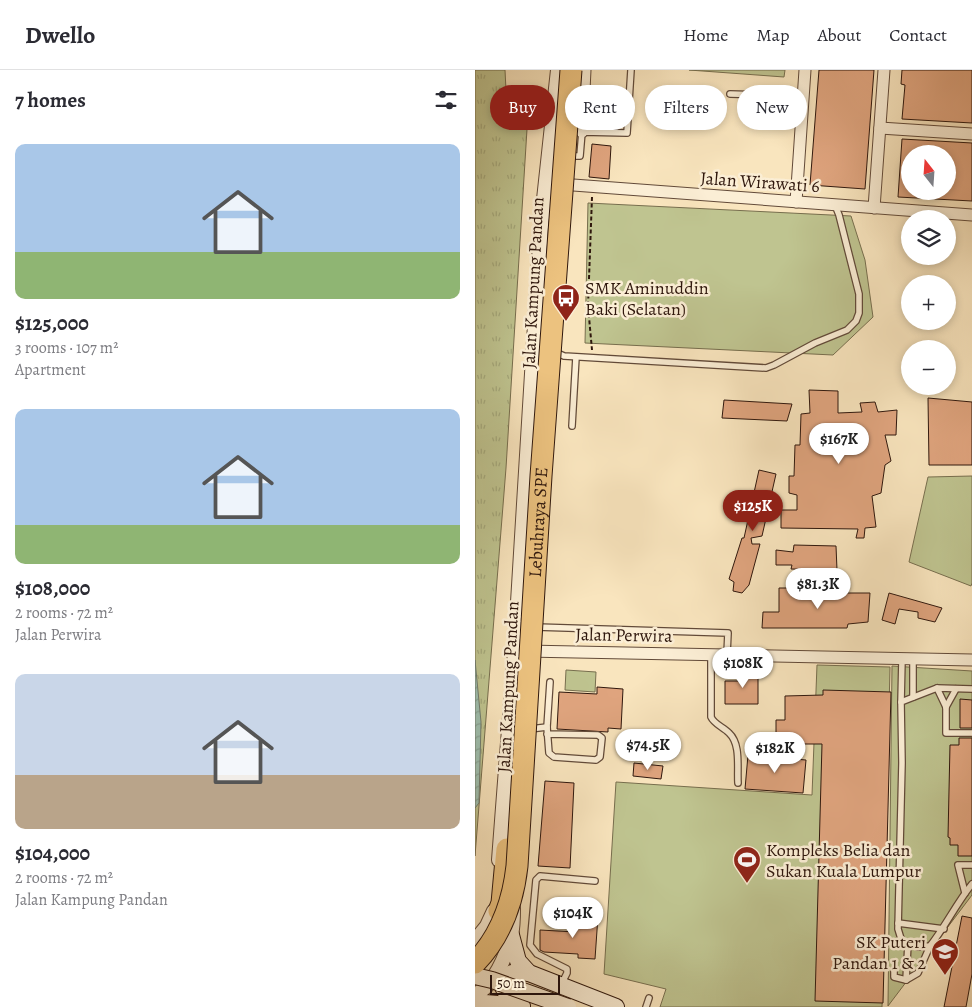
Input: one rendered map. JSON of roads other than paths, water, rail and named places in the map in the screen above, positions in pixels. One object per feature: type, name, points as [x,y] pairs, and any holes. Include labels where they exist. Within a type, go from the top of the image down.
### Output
[{"type":"highway","name":"Lebuhraya SPE","points":[[475,955],[490,933],[499,914],[507,849],[559,70]]},
{"type":"highway","name":"Lebuhraya SPE","points":[[475,963],[487,948],[502,923],[512,895],[516,874],[569,70]]},
{"type":"main road","points":[[511,935],[518,961],[529,973]]},
{"type":"main road","points":[[524,1007],[508,996],[503,987],[509,973],[519,971],[529,973],[616,1007]]},
{"type":"main road","points":[[475,976],[492,980],[568,1007]]},
{"type":"main road","points":[[475,1004],[485,1003],[524,1007]]},
{"type":"street","name":"Jalan Kampung Pandan","points":[[475,995],[486,986],[498,969],[506,953],[511,935],[525,728],[522,651],[531,626],[548,349],[552,184],[559,70]]},
{"type":"street","name":"Jalan Kampung Pandan","points":[[554,155],[569,70]]},
{"type":"street","points":[[582,132],[585,70]]},
{"type":"street","points":[[804,85],[805,70]]},
{"type":"street","points":[[874,208],[884,70]]},
{"type":"street","points":[[880,128],[972,134]]},
{"type":"street","points":[[796,202],[801,130]]},
{"type":"street","name":"Jalan Kampung Pandan","points":[[475,947],[487,930],[495,911],[522,651],[541,227],[552,184]]},
{"type":"street","name":"Jalan Wirawati 6","points":[[552,184],[972,215]]},
{"type":"street","name":"Jalan Perwira","points":[[522,651],[972,660]]},
{"type":"street","name":"Jalan Kampung Pandan","points":[[475,941],[487,926],[495,911]]},
{"type":"lane","points":[[554,155],[580,156],[582,132],[627,134],[631,70]]},
{"type":"lane","points":[[730,94],[737,94]]},
{"type":"lane","points":[[548,349],[563,356],[766,368],[815,343],[847,330],[856,320],[859,313],[859,294],[835,205]]},
{"type":"lane","points":[[572,426],[576,357]]},
{"type":"lane","points":[[531,626],[728,633],[727,654]]},
{"type":"lane","points":[[711,654],[711,717],[735,741],[738,783]]},
{"type":"lane","points":[[908,659],[913,697]]},
{"type":"lane","points":[[908,659],[901,702],[902,763],[898,929],[902,942],[918,947],[930,946]]},
{"type":"lane","points":[[525,728],[547,730],[599,735],[602,738],[601,757],[596,760],[551,756],[549,753],[547,730],[550,682]]},
{"type":"lane","points":[[901,702],[937,688],[972,689]]},
{"type":"lane","points":[[937,688],[946,706],[946,733],[972,733]]},
{"type":"lane","points":[[946,706],[956,689]]},
{"type":"lane","points":[[965,893],[958,865],[972,866]]},
{"type":"lane","points":[[561,986],[567,969],[537,954],[531,945],[536,880],[540,876],[595,881]]},
{"type":"lane","points":[[906,980],[917,973],[930,946],[972,884]]},
{"type":"lane","points":[[898,923],[944,928]]},
{"type":"lane","points":[[906,980],[908,944]]},
{"type":"lane","points":[[894,970],[894,976],[906,980]]},
{"type":"lane","points":[[646,1007],[649,998]]},
{"type":"water","points":[[475,660],[481,722],[479,803],[475,808]]},
{"type":"place","name":"SMK Aminuddin Baki (Selatan)","points":[[566,322]]},
{"type":"place","name":"Kompleks Belia dan Sukan Kuala Lumpur","points":[[747,884]]},
{"type":"place","name":"SK Puteri Pandan 1 & 2","points":[[945,976]]}]
